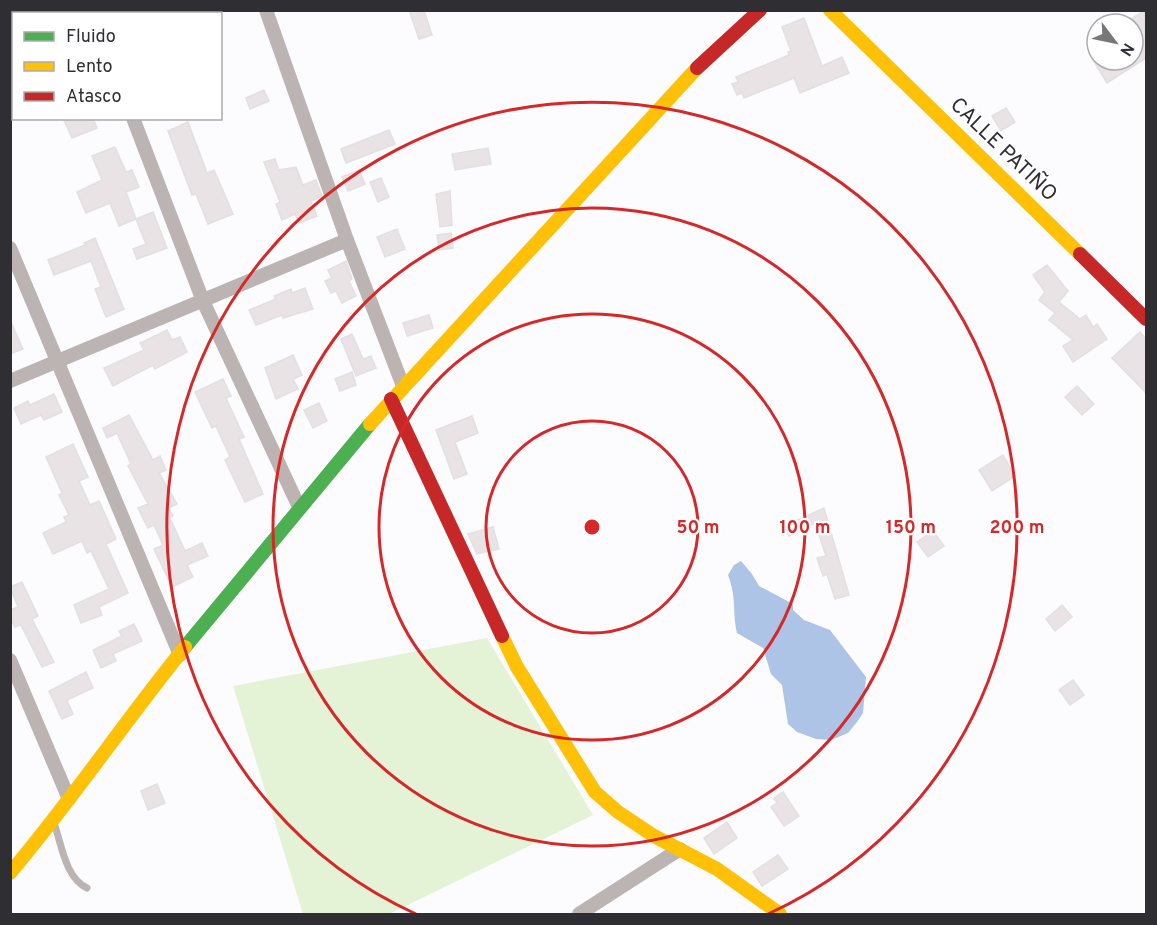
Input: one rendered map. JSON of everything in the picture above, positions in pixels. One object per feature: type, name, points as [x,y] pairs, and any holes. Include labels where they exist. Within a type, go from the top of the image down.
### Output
[{"type":"street","points":[[266,10],[347,240],[403,386]]},
{"type":"street","points":[[10,873],[54,821],[180,655],[299,507],[391,399],[666,99],[717,48],[760,10]]},
{"type":"street","name":"CALLE PATIÑO","points":[[830,10],[1146,319]]},
{"type":"street","points":[[134,120],[203,301],[299,507]]},
{"type":"street","points":[[10,381],[347,240]]},
{"type":"street","points":[[10,248],[180,655]]},
{"type":"street","points":[[391,399],[517,667],[577,767],[595,792],[618,812],[717,869],[780,915]]},
{"type":"street","points":[[10,660],[69,799]]},
{"type":"street","points":[[579,915],[680,849]]},
{"type":"lane","points":[[54,821],[70,873],[80,885],[87,888]]},
{"type":"green space","points":[[487,638],[593,815],[389,914],[303,914],[233,686]]},
{"type":"water","points":[[741,561],[759,586],[793,604],[793,610],[804,620],[830,630],[866,677],[863,713],[848,733],[831,740],[816,739],[797,732],[788,724],[782,685],[771,674],[763,648],[737,633],[728,575],[734,565]]},
{"type":"building","points":[[409,10],[424,10],[432,35],[419,39]]},
{"type":"building","points":[[1145,10],[1146,58],[1145,59],[1145,12],[1142,12]]},
{"type":"building","points":[[804,18],[822,66],[842,57],[849,73],[800,93],[794,78],[744,98],[742,93],[737,95],[732,84],[738,82],[736,77],[789,55],[788,52],[791,51],[782,27]]},
{"type":"building","points":[[1100,72],[1124,72],[1107,83]]},
{"type":"building","points":[[264,90],[269,101],[250,109],[246,98]]},
{"type":"building","points":[[1006,108],[1015,122],[1001,131],[992,116]]},
{"type":"building","points":[[64,120],[94,120],[97,128],[72,138]]},
{"type":"building","points":[[188,122],[207,173],[214,170],[233,214],[208,224],[196,194],[192,195],[168,131]]},
{"type":"building","points":[[389,130],[395,144],[346,163],[341,149]]},
{"type":"building","points":[[115,147],[126,172],[132,170],[139,187],[126,192],[136,219],[119,226],[110,203],[86,213],[77,192],[102,180],[92,156]]},
{"type":"building","points":[[488,148],[491,164],[455,170],[452,154]]},
{"type":"building","points":[[275,159],[279,170],[296,167],[303,185],[316,180],[322,196],[311,201],[317,216],[299,223],[295,214],[282,220],[276,204],[280,202],[264,162]]},
{"type":"building","points":[[359,170],[365,184],[348,191],[342,177]]},
{"type":"building","points":[[381,178],[389,197],[378,202],[370,182]]},
{"type":"building","points":[[450,191],[452,225],[440,227],[436,194]]},
{"type":"building","points":[[153,212],[167,248],[137,259],[133,249],[146,244],[136,219]]},
{"type":"building","points":[[397,229],[405,249],[385,257],[377,237]]},
{"type":"building","points":[[451,233],[453,248],[439,250],[437,235]]},
{"type":"building","points":[[95,238],[124,309],[106,317],[95,289],[101,287],[91,261],[54,275],[48,260],[85,245],[84,243]]},
{"type":"building","points":[[346,261],[352,279],[349,281],[356,296],[342,303],[336,291],[331,293],[325,281],[332,278],[328,270]]},
{"type":"building","points":[[1047,265],[1068,291],[1059,302],[1080,319],[1086,315],[1093,327],[1097,324],[1107,339],[1073,362],[1063,346],[1073,340],[1049,320],[1055,313],[1039,300],[1045,292],[1033,275]]},
{"type":"building","points":[[305,288],[313,309],[283,318],[282,315],[256,325],[249,310],[276,299],[274,296],[291,289],[292,293]]},
{"type":"building","points":[[429,315],[433,328],[407,336],[403,323]]},
{"type":"building","points":[[10,320],[23,349],[10,354]]},
{"type":"building","points":[[167,330],[172,340],[180,337],[187,352],[155,369],[153,365],[113,386],[104,368],[144,350],[140,343]]},
{"type":"building","points":[[1140,332],[1146,339],[1146,393],[1112,358]]},
{"type":"building","points":[[352,334],[363,359],[371,356],[376,368],[356,376],[341,339]]},
{"type":"building","points":[[293,355],[302,375],[293,379],[298,389],[276,399],[265,368]]},
{"type":"building","points":[[352,372],[356,385],[340,391],[335,379]]},
{"type":"building","points":[[223,379],[231,396],[226,398],[244,437],[239,439],[263,494],[245,502],[225,460],[230,457],[216,426],[212,428],[195,392]]},
{"type":"building","points":[[1077,386],[1094,404],[1082,415],[1065,397]]},
{"type":"building","points":[[54,394],[62,412],[44,420],[41,415],[21,424],[14,408],[28,401],[30,405]]},
{"type":"building","points":[[319,403],[327,421],[313,428],[304,410]]},
{"type":"building","points":[[129,415],[153,460],[160,456],[166,470],[159,473],[177,504],[169,508],[173,516],[170,518],[185,551],[202,543],[208,556],[187,565],[193,577],[172,587],[154,549],[163,545],[154,525],[148,528],[138,508],[148,504],[128,466],[131,464],[117,433],[107,438],[103,428]]},
{"type":"building","points":[[472,416],[478,433],[455,442],[467,474],[454,479],[436,430]]},
{"type":"building","points":[[73,444],[88,477],[79,481],[90,505],[99,501],[116,539],[106,544],[128,593],[99,607],[102,615],[81,623],[74,605],[109,589],[91,551],[87,553],[82,541],[53,554],[43,533],[66,522],[64,517],[69,515],[59,495],[62,493],[46,457]]},
{"type":"building","points":[[1003,455],[1015,476],[992,491],[979,470]]},
{"type":"building","points":[[824,508],[849,595],[835,599],[827,574],[823,576],[817,558],[826,556],[815,523],[789,536],[784,526]]},
{"type":"building","points":[[493,527],[499,549],[477,554],[468,534]]},
{"type":"building","points":[[933,531],[944,546],[928,557],[917,542]]},
{"type":"building","points":[[22,582],[38,616],[32,619],[54,662],[42,667],[21,625],[15,627],[10,618],[10,610],[18,607],[10,587]]},
{"type":"building","points":[[1062,605],[1072,617],[1055,631],[1046,619]]},
{"type":"building","points":[[134,624],[142,641],[113,654],[116,661],[101,668],[93,650],[122,636],[119,631]]},
{"type":"building","points":[[86,672],[93,688],[67,700],[73,714],[62,719],[49,691]]},
{"type":"building","points":[[1073,680],[1084,695],[1070,705],[1059,690]]},
{"type":"building","points":[[157,784],[165,803],[148,810],[141,791]]},
{"type":"building","points":[[783,792],[799,816],[784,826],[771,807],[777,803],[774,798]]},
{"type":"building","points":[[727,822],[737,838],[714,854],[704,838]]},
{"type":"building","points":[[778,855],[788,869],[762,886],[753,872]]},
{"type":"traffic: fast","points":[[185,647],[370,424]]},
{"type":"traffic: slow","points":[[830,10],[1080,254]]},
{"type":"traffic: slow","points":[[370,424],[697,68]]},
{"type":"traffic: slow","points":[[502,636],[517,667],[595,792],[618,812],[654,836],[717,869],[780,914]]},
{"type":"traffic: slow","points":[[10,873],[185,647]]},
{"type":"traffic: jam","points":[[697,68],[760,10]]},
{"type":"traffic: jam","points":[[1080,254],[1146,319]]},
{"type":"traffic: jam","points":[[391,399],[502,636]]}]
